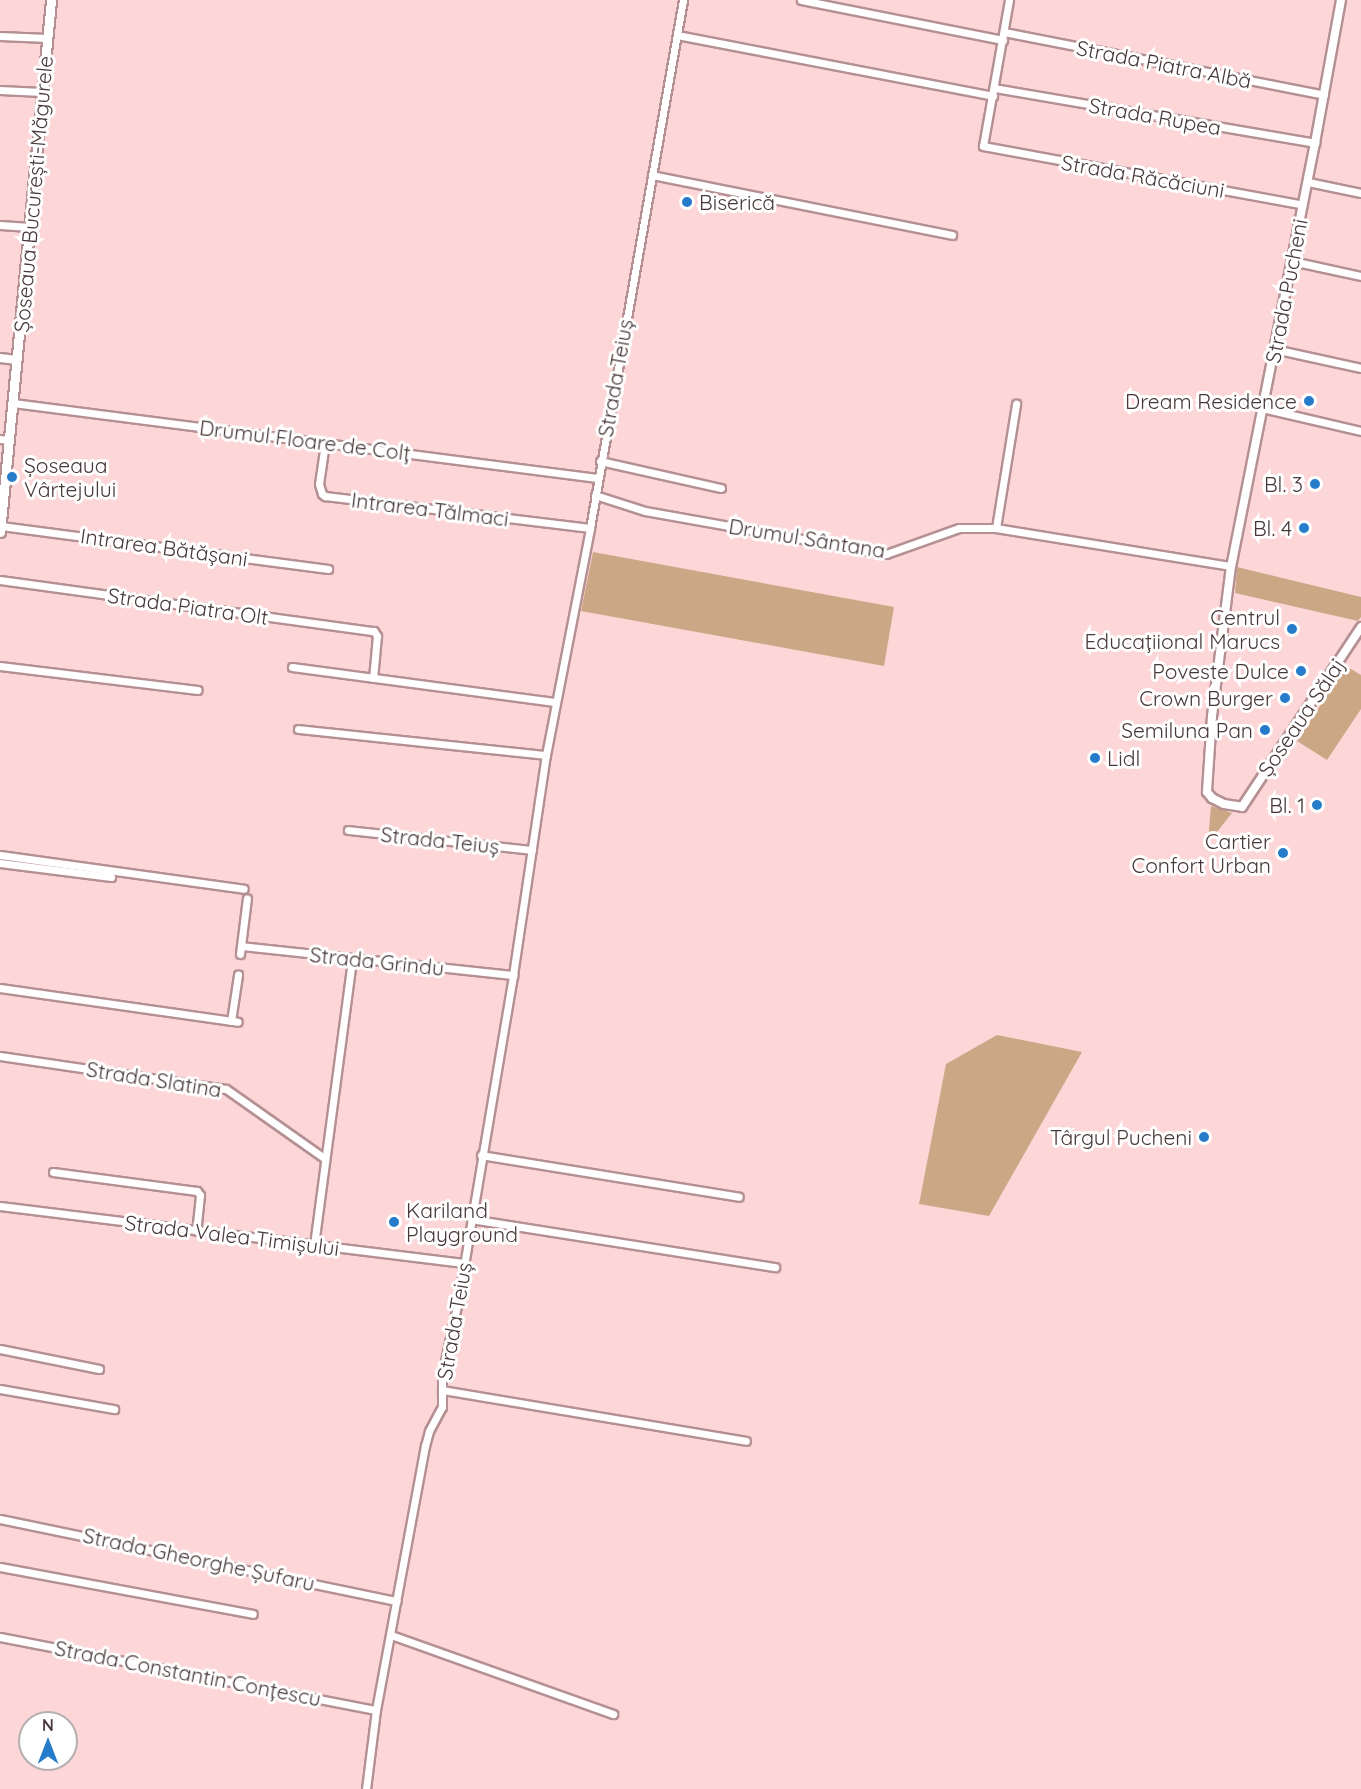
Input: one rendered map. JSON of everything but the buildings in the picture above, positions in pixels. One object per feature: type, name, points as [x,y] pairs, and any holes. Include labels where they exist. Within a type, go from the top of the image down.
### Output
[{"type":"main road","name":"Șoseaua București-Măgurele","points":[[0,532],[5,440],[13,403],[51,0]]},
{"type":"street","name":"Strada Teiuș","points":[[366,1789],[376,1710],[427,1438],[441,1411],[443,1366],[464,1263],[513,975],[555,702],[590,528],[683,0]]},
{"type":"street","name":"Strada Piatra Albă","points":[[801,0],[1324,95]]},
{"type":"street","points":[[677,35],[993,96],[1009,0]]},
{"type":"street","name":"Strada Pucheni","points":[[1242,807],[1217,801],[1207,792],[1212,716],[1231,566],[1308,182],[1341,0]]},
{"type":"street","points":[[0,36],[47,38]]},
{"type":"street","name":"Strada Rupea","points":[[994,88],[1315,143]]},
{"type":"street","points":[[0,90],[42,92]]},
{"type":"street","name":"Strada Răcăciuni","points":[[993,96],[983,146],[1303,205]]},
{"type":"street","points":[[652,175],[952,235]]},
{"type":"street","points":[[1308,182],[1361,193]]},
{"type":"street","points":[[0,225],[30,227]]},
{"type":"street","points":[[1292,261],[1361,276]]},
{"type":"street","points":[[1274,349],[1361,368]]},
{"type":"street","points":[[0,358],[17,360]]},
{"type":"street","name":"Drumul Floare de Colț","points":[[13,403],[597,478]]},
{"type":"street","points":[[996,528],[1016,404]]},
{"type":"street","points":[[1262,408],[1361,431]]},
{"type":"street","name":"Intrarea Tălmaci","points":[[325,443],[319,484],[325,496],[590,528]]},
{"type":"street","points":[[600,461],[721,488]]},
{"type":"street","name":"Drumul Sântana","points":[[596,495],[645,511],[886,554],[959,528],[996,528],[1231,566]]},
{"type":"street","name":"Intrarea Bătășani","points":[[1,526],[328,569]]},
{"type":"street","name":"Strada Piatra Olt","points":[[0,580],[376,633],[373,678]]},
{"type":"street","name":"Șoseaua Sălaj","points":[[1242,807],[1360,631]]},
{"type":"street","points":[[0,666],[198,690]]},
{"type":"street","points":[[292,667],[555,702]]},
{"type":"street","points":[[298,729],[546,755]]},
{"type":"street","name":"Strada Teiuș","points":[[348,830],[532,850]]},
{"type":"street","points":[[0,855],[244,889]]},
{"type":"street","points":[[0,862],[111,878]]},
{"type":"street","points":[[240,954],[247,898]]},
{"type":"street","name":"Strada Grindu","points":[[241,946],[513,975]]},
{"type":"street","points":[[314,1245],[352,959]]},
{"type":"street","points":[[0,988],[235,1021],[238,975]]},
{"type":"street","name":"Strada Slatina","points":[[0,1056],[226,1089],[324,1158]]},
{"type":"street","points":[[481,1155],[739,1197]]},
{"type":"street","points":[[53,1172],[197,1191],[200,1196],[196,1231]]},
{"type":"street","name":"Strada Valea Timișului","points":[[0,1206],[464,1263]]},
{"type":"street","points":[[471,1219],[775,1267]]},
{"type":"street","points":[[0,1349],[99,1369]]},
{"type":"street","points":[[0,1389],[114,1409]]},
{"type":"street","points":[[442,1390],[746,1441]]},
{"type":"street","name":"Strada Gheorghe Șufaru","points":[[0,1519],[397,1600]]},
{"type":"street","points":[[0,1567],[253,1614]]},
{"type":"street","points":[[391,1635],[613,1714]]},
{"type":"street","name":"Strada Constantin Conțescu","points":[[0,1637],[376,1710]]},
{"type":"shaded area","points":[[593,552],[894,607],[884,666],[581,611]]},
{"type":"shaded area","points":[[1237,567],[1361,597],[1361,617],[1358,621],[1235,593]]},
{"type":"shaded area","points":[[1346,666],[1361,675],[1361,709],[1327,760],[1297,741]]},
{"type":"shaded area","points":[[1211,806],[1232,813],[1209,842],[1208,841]]},
{"type":"shaded area","points":[[997,1035],[1082,1052],[989,1216],[919,1204],[946,1064]]},
{"type":"place","name":"Biserică","points":[[687,202]]},
{"type":"place","name":"Dream Residence","points":[[1309,401]]},
{"type":"place","name":"Șoseaua Vârtejului","points":[[12,477]]},
{"type":"place","name":"Bl. 3","points":[[1315,484]]},
{"type":"place","name":"Bl. 4","points":[[1304,528]]},
{"type":"place","name":"Centrul Educațiional Marucs","points":[[1292,629]]},
{"type":"place","name":"Poveste Dulce","points":[[1301,671]]},
{"type":"place","name":"Crown Burger","points":[[1285,698]]},
{"type":"place","name":"Semiluna Pan","points":[[1265,730]]},
{"type":"place","name":"Lidl","points":[[1095,758]]},
{"type":"place","name":"Bl. 1","points":[[1317,805]]},
{"type":"place","name":"Cartier Confort Urban","points":[[1283,853]]},
{"type":"place","name":"Târgul Pucheni","points":[[1204,1137]]},
{"type":"place","name":"Kariland Playground","points":[[394,1222]]}]
